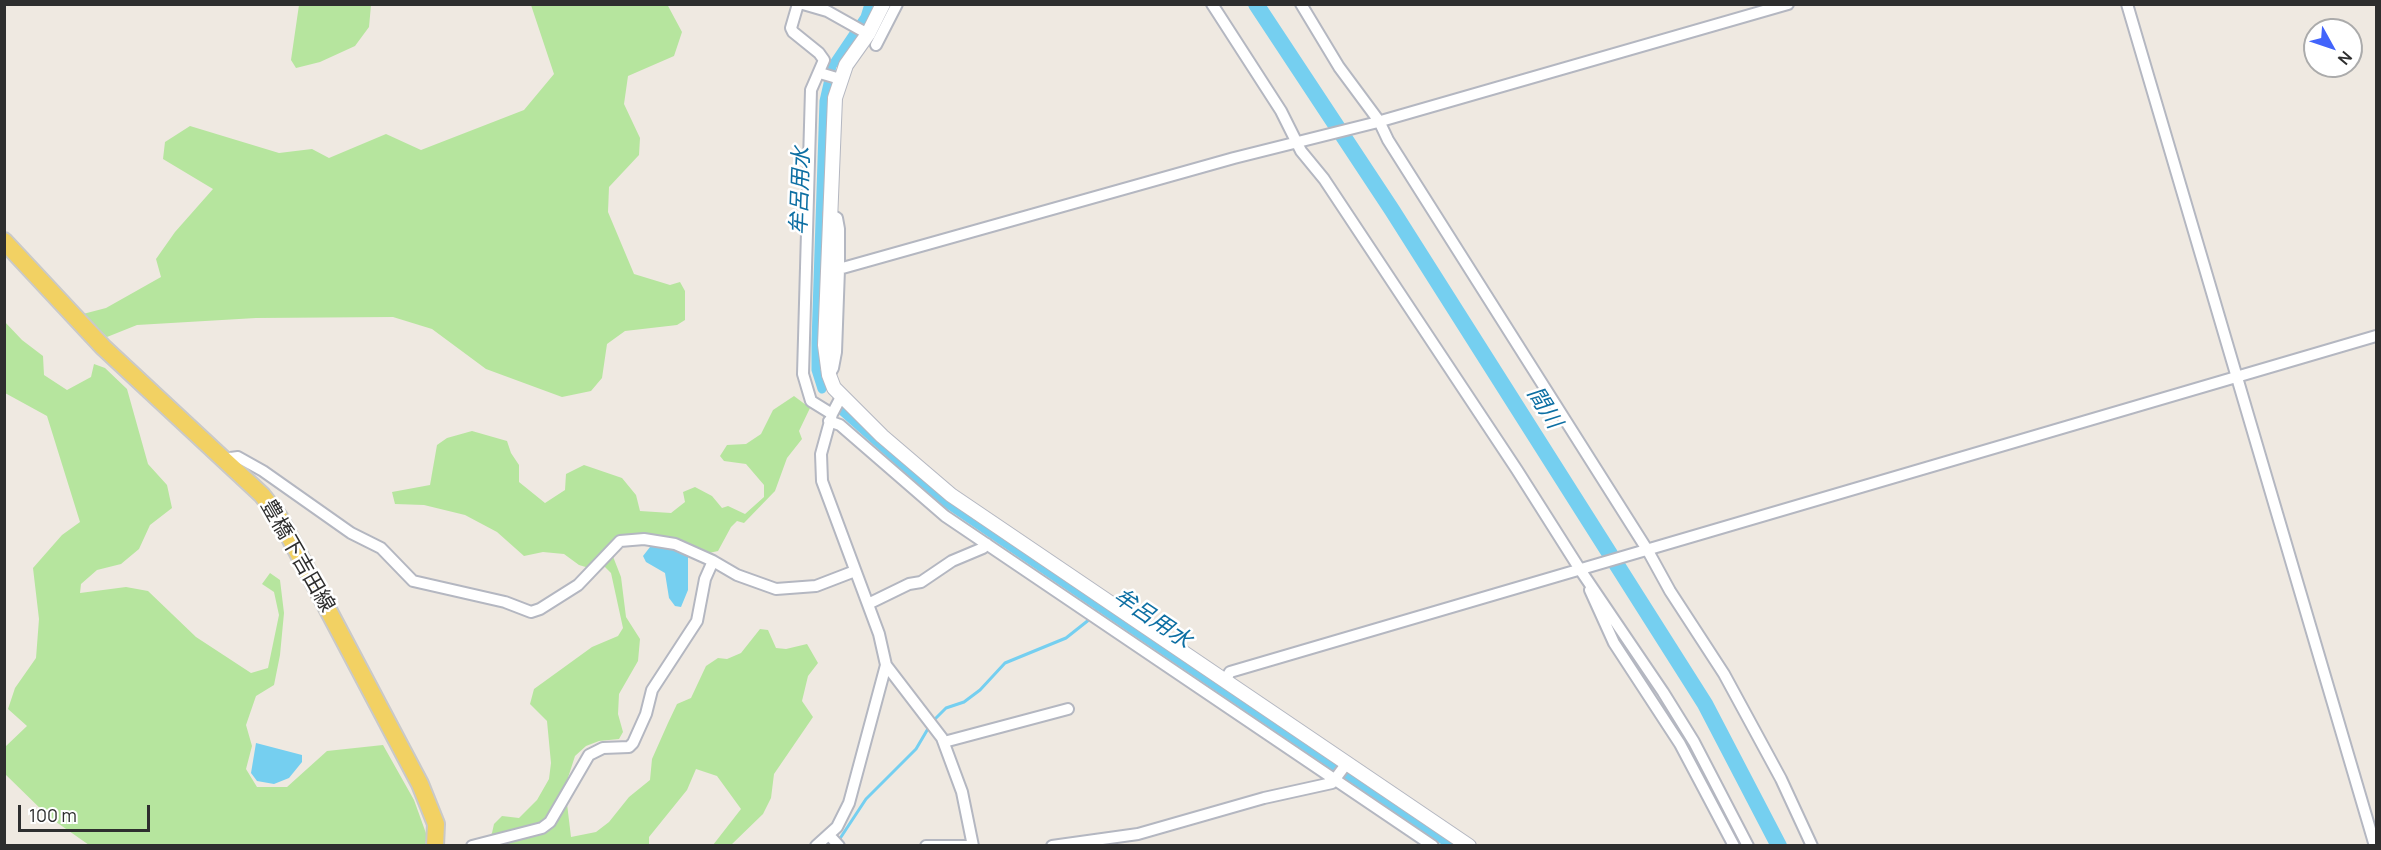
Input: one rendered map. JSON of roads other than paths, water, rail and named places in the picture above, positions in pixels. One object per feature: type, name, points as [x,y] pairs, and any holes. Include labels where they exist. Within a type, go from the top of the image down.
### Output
[{"type":"main road","name":"豊橋下吉田線","points":[[4,241],[103,347],[262,495],[279,517],[420,784],[436,824],[435,846]]},
{"type":"street","points":[[798,4],[792,28],[799,38],[824,57],[835,98],[829,214],[803,374],[811,400],[921,497],[987,544],[1337,777],[1433,846]]},
{"type":"street","points":[[803,4],[827,10],[851,22],[869,36]]},
{"type":"street","points":[[869,36],[883,4]]},
{"type":"street","points":[[897,4],[869,36],[829,76],[811,90],[815,296],[828,375],[841,398],[951,495],[1225,680],[1453,840],[1469,846]]},
{"type":"street","points":[[1212,4],[1299,142],[1583,570],[1694,742],[1748,846]]},
{"type":"street","points":[[1301,4],[1645,552],[1725,674],[1748,714],[1812,846]]},
{"type":"street","points":[[839,269],[1377,122],[1788,4]]},
{"type":"street","points":[[2127,4],[2375,846]]},
{"type":"street","points":[[828,375],[833,368],[836,352],[839,269],[837,218],[829,214]]},
{"type":"street","points":[[1225,680],[1230,672],[2238,379],[2376,336]]},
{"type":"street","points":[[816,846],[834,840],[844,817],[886,665],[885,652],[822,481],[821,454],[831,418],[841,398]]},
{"type":"street","points":[[223,459],[238,458],[263,471],[351,533],[381,548],[413,581],[506,602],[531,612],[549,604],[578,585],[620,540],[644,539],[675,544],[714,561],[737,575],[776,589],[816,586],[855,571]]},
{"type":"street","points":[[868,604],[909,584],[921,582],[952,561],[983,548],[987,544]]},
{"type":"street","points":[[472,846],[542,828],[550,822],[589,755],[603,748],[628,747],[633,742],[646,714],[652,690],[698,621],[705,579],[714,561]]},
{"type":"street","points":[[1590,584],[1614,643],[1680,744],[1734,846]]},
{"type":"street","points":[[1097,616],[1110,604]]},
{"type":"street","points":[[886,665],[944,742],[963,792],[973,845],[926,846]]},
{"type":"street","points":[[944,742],[1068,709]]},
{"type":"street","points":[[1052,846],[1138,834],[1264,798],[1332,783],[1346,764]]},
{"type":"water","points":[[659,544],[685,551],[688,556],[688,590],[681,607],[675,606],[669,598],[665,573],[646,562],[643,556],[650,547]]},
{"type":"water","points":[[256,743],[302,755],[302,762],[289,778],[274,784],[257,781],[251,773]]},
{"type":"waterway","name":"牟呂用水","points":[[822,389],[816,370],[816,342],[824,101],[832,66],[865,17],[869,4]]},
{"type":"waterway","name":"間川","points":[[1256,4],[1392,210],[1705,704],[1779,846]]},
{"type":"waterway","name":"牟呂用水","points":[[842,411],[942,500],[1452,846]]},
{"type":"waterway","points":[[1094,613],[1099,606]]},
{"type":"waterway","points":[[933,721],[946,708],[964,702],[980,690],[1005,663],[1066,638],[1090,619]]},
{"type":"waterway","points":[[839,840],[866,799],[916,749],[929,727]]}]
